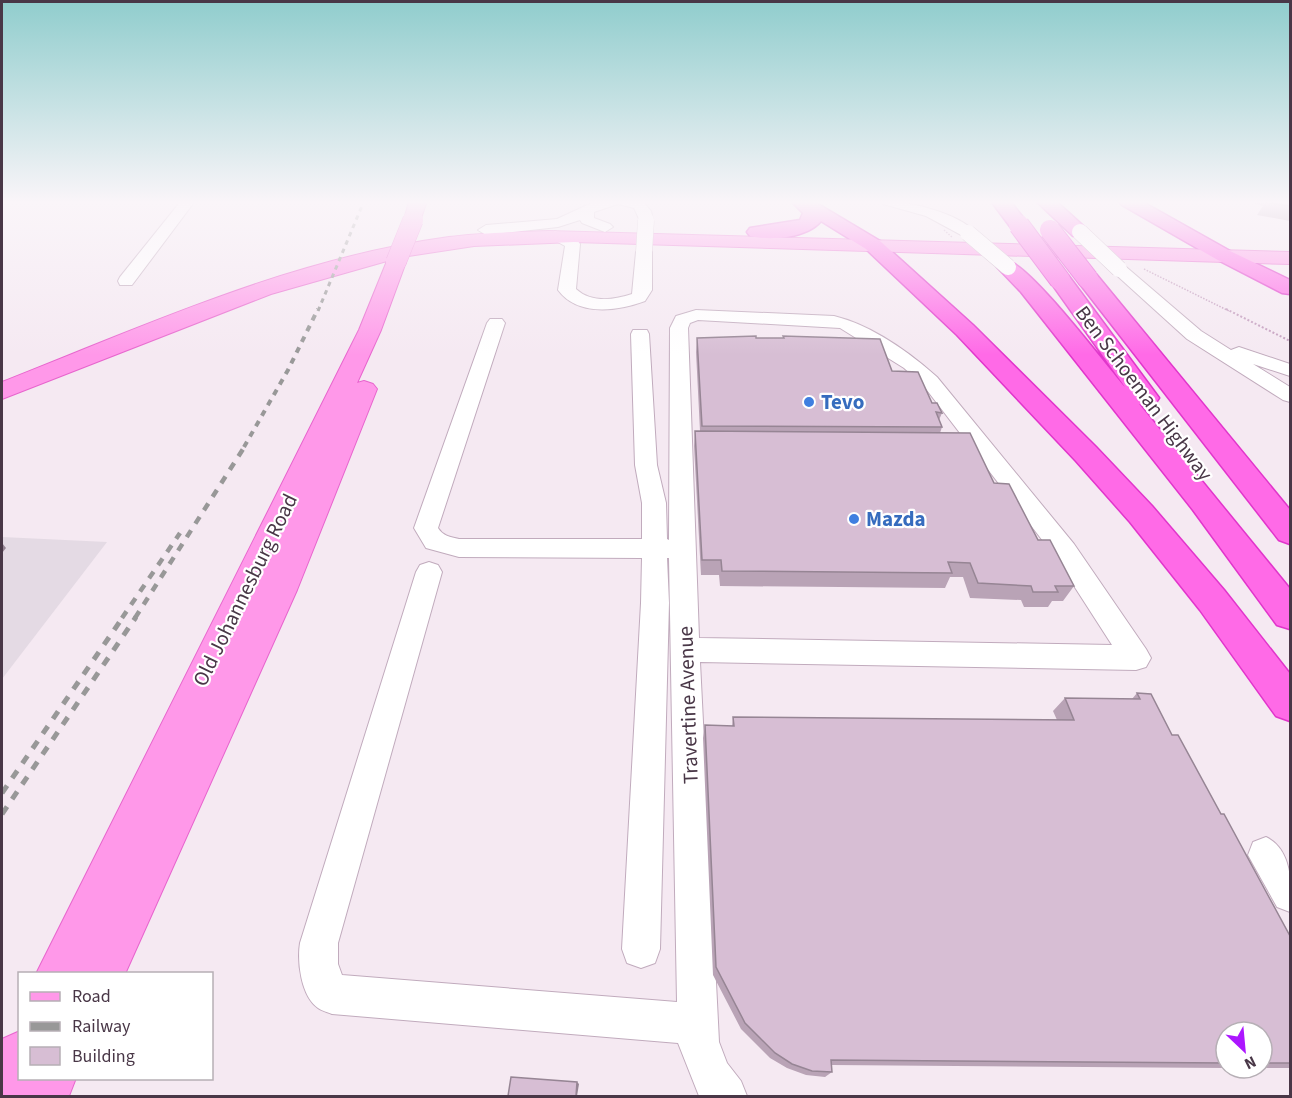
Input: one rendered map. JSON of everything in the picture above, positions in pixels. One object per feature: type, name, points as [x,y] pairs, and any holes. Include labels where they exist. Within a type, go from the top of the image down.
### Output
[{"type":"highway","points":[[879,252],[965,330],[1094,462],[1141,514],[1212,600],[1290,704]]},
{"type":"highway","name":"Ben Schoeman Highway","points":[[1039,252],[1165,424],[1290,584]]},
{"type":"highway","name":"Ben Schoeman Highway","points":[[1067,252],[1290,532]]},
{"type":"highway","points":[[1218,252],[1290,288]]},
{"type":"highway","points":[[1008,267],[1029,287],[1204,502],[1290,615]]},
{"type":"main road","points":[[199,315],[276,282],[363,252]]},
{"type":"main road","points":[[2,391],[300,278],[364,259],[401,252]]},
{"type":"main road","name":"Old Johannesburg Road","points":[[101,972],[280,590],[386,337],[408,252]]},
{"type":"main road","points":[[1228,252],[1290,258]]},
{"type":"main road","name":"Old Johannesburg Road","points":[[61,972],[370,330],[405,262]]},
{"type":"main road","points":[[2,1095],[18,1061]]},
{"type":"main road","points":[[42,1096],[49,1080]]},
{"type":"street","points":[[126,281],[148,252]]},
{"type":"street","points":[[571,252],[567,290],[582,301],[594,303],[628,302],[639,297],[643,290],[644,252]]},
{"type":"street","points":[[571,260],[581,252]]},
{"type":"street","points":[[991,252],[1008,267]]},
{"type":"street","points":[[1101,252],[1203,342],[1290,396]]},
{"type":"street","points":[[1158,302],[1212,341],[1290,370]]},
{"type":"street","name":"Travertine Avenue","points":[[686,650],[1136,658],[1065,551],[921,372],[858,332],[834,321],[696,315],[682,320],[679,328],[669,549],[686,650],[698,1042],[712,1078],[726,1096]]},
{"type":"street","points":[[496,323],[426,528],[429,537],[436,544],[459,548],[669,549]]},
{"type":"street","points":[[640,334],[646,465],[654,503],[669,549],[655,603],[641,949]]},
{"type":"street","points":[[429,572],[319,943],[316,963],[323,984],[332,994],[697,1024]]},
{"type":"street","points":[[1266,855],[1290,894]]},
{"type":"path","points":[[1140,267],[1290,341]]},
{"type":"shaded area","points":[[2,537],[107,542],[2,679]]},
{"type":"building","name":"Tevo","points":[[756,336],[756,338],[784,338],[783,336],[880,339],[892,371],[918,372],[932,403],[937,403],[942,413],[936,412],[942,427],[702,426],[697,338]]},
{"type":"building","name":"Mazda","points":[[695,431],[970,433],[994,483],[1009,484],[1038,540],[1050,540],[1074,586],[1055,586],[1058,592],[1033,592],[1031,586],[978,583],[970,563],[948,562],[952,573],[722,571],[721,560],[702,560]]},
{"type":"building","points":[[1137,693],[1151,694],[1172,735],[1178,735],[1290,936],[1290,1063],[1274,1063],[1274,1020],[1214,1020],[1214,1063],[831,1060],[832,1072],[812,1071],[792,1064],[775,1053],[745,1023],[716,967],[705,725],[734,726],[733,717],[1074,720],[1065,698],[1140,699]]},
{"type":"building","points":[[511,1077],[577,1082],[576,1096],[508,1096]]},
{"type":"railway","points":[[318,311],[343,252]]},
{"type":"railway","points":[[244,447],[288,370],[318,309]]},
{"type":"railway","points":[[135,618],[245,446]]},
{"type":"railway","points":[[122,618],[180,533]]},
{"type":"railway","points":[[2,793],[123,617]]},
{"type":"railway","points":[[2,814],[136,617]]},
{"type":"place","name":"Tevo","points":[[809,402]]},
{"type":"place","name":"Mazda","points":[[854,519]]}]
